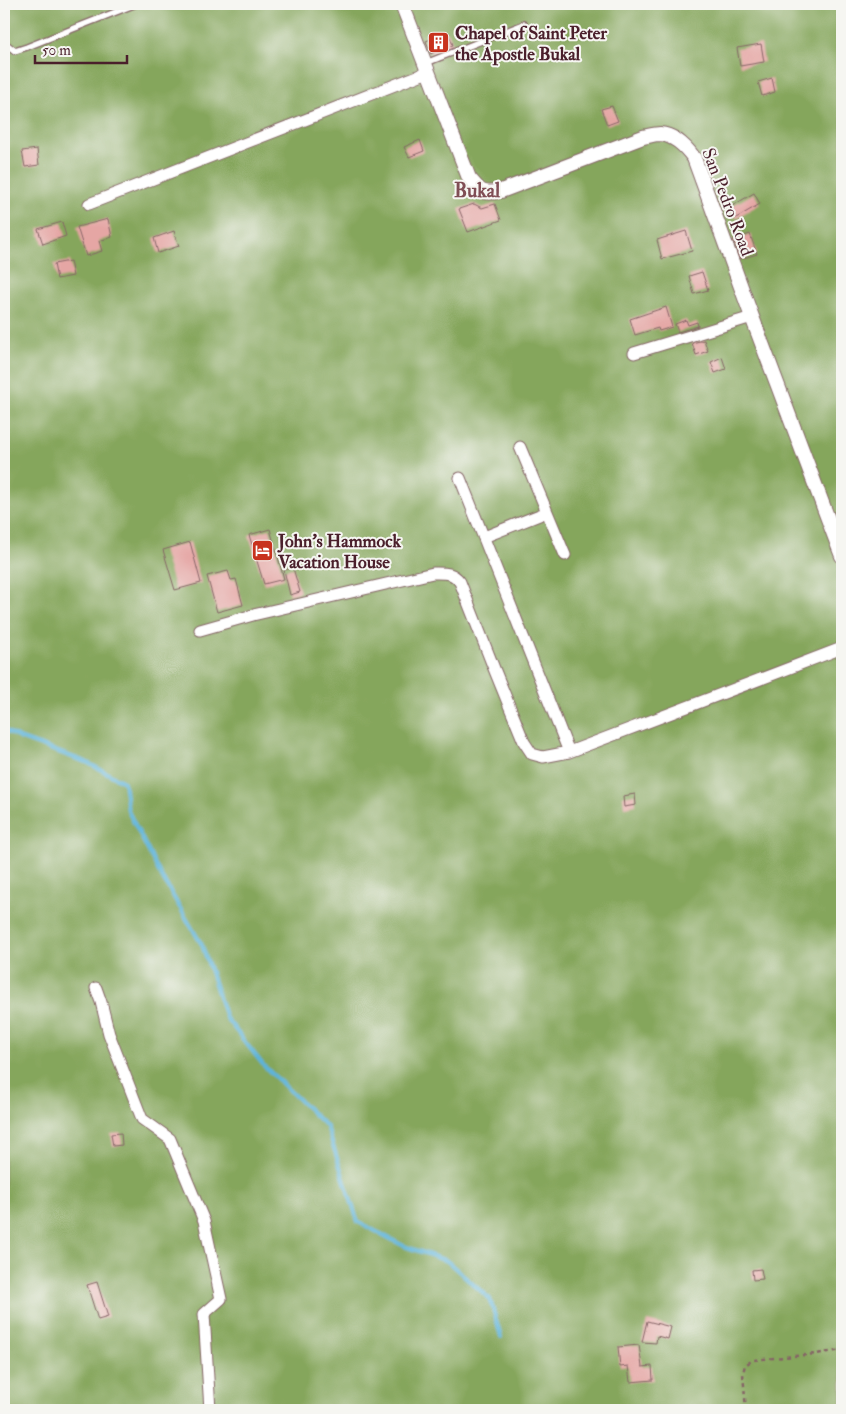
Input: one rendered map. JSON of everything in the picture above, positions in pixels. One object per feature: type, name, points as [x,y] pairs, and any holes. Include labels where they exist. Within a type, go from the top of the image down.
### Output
[{"type":"street","name":"San Pedro Road","points":[[402,4],[469,178],[480,190],[489,194],[501,191],[644,137],[661,134],[673,138],[688,148],[694,158],[842,556]]},
{"type":"street","points":[[89,204],[426,68]]},
{"type":"street","points":[[634,352],[752,317]]},
{"type":"street","points":[[520,446],[565,555]]},
{"type":"street","points":[[460,478],[569,752]]},
{"type":"street","points":[[484,537],[547,512]]},
{"type":"street","points":[[200,630],[253,615],[433,573],[446,573],[456,576],[524,742],[532,754],[543,757],[569,752],[842,648]]},
{"type":"street","points":[[96,988],[109,1034],[142,1120],[170,1139],[204,1221],[221,1299],[204,1314],[210,1410]]},
{"type":"lane","points":[[4,42],[14,50],[27,47],[136,4]]},
{"type":"lane","points":[[426,68],[524,24]]},
{"type":"path","points":[[746,1410],[743,1373],[745,1365],[753,1360],[842,1350]]},
{"type":"green space","points":[[4,4],[842,4],[842,1410],[4,1410]]},
{"type":"building","name":"Chapel of Saint Peter the Apostle Bukal","points":[[448,32],[453,45],[431,54],[426,41]]},
{"type":"building","points":[[761,44],[764,62],[740,66],[737,48]]},
{"type":"building","points":[[772,78],[775,92],[762,96],[758,82]]},
{"type":"building","points":[[612,106],[618,121],[607,125],[601,109]]},
{"type":"building","points":[[420,140],[424,151],[409,157],[404,147]]},
{"type":"building","points":[[37,149],[39,165],[25,167],[22,151]]},
{"type":"building","points":[[754,193],[760,204],[736,218],[730,207]]},
{"type":"building","points":[[474,204],[482,208],[495,204],[501,220],[468,232],[459,209]]},
{"type":"building","points":[[108,219],[112,237],[99,241],[102,251],[86,256],[77,227]]},
{"type":"building","points":[[62,222],[66,236],[43,244],[38,229]]},
{"type":"building","points":[[174,231],[179,246],[158,253],[154,238]]},
{"type":"building","points":[[686,231],[692,251],[662,259],[657,240]]},
{"type":"building","points":[[750,234],[757,254],[740,259],[733,240]]},
{"type":"building","points":[[70,261],[73,276],[57,279],[54,264]]},
{"type":"building","points":[[702,272],[708,290],[694,294],[689,276]]},
{"type":"building","points":[[666,307],[672,327],[659,331],[658,328],[635,335],[630,319]]},
{"type":"building","points":[[686,320],[688,325],[697,322],[698,326],[678,332],[675,324]]},
{"type":"building","points":[[704,340],[708,351],[696,355],[692,343]]},
{"type":"building","points":[[722,357],[726,369],[715,373],[711,362]]},
{"type":"building","points":[[270,529],[284,579],[264,584],[249,535]]},
{"type":"building","points":[[190,542],[201,583],[175,590],[163,550]]},
{"type":"building","points":[[293,568],[300,592],[290,595],[284,570]]},
{"type":"building","points":[[228,571],[231,580],[236,579],[243,605],[217,612],[207,576]]},
{"type":"building","points":[[635,794],[636,805],[624,807],[623,796]]},
{"type":"building","points":[[121,1133],[122,1145],[113,1146],[111,1134]]},
{"type":"building","points":[[761,1269],[763,1279],[753,1280],[752,1270]]},
{"type":"building","points":[[97,1282],[108,1317],[98,1320],[87,1285]]},
{"type":"building","points":[[647,1321],[671,1327],[668,1339],[657,1336],[656,1343],[642,1342]]},
{"type":"building","points":[[639,1345],[642,1367],[652,1366],[653,1380],[630,1382],[628,1366],[620,1367],[618,1347]]},
{"type":"waterway","points":[[4,730],[19,738],[86,762],[124,782],[128,811],[160,874],[202,945],[226,1018],[264,1066],[327,1127],[358,1222],[404,1246],[447,1261],[490,1299],[501,1337]]},
{"type":"place","name":"Chapel of Saint Peter the Apostle Bukal","points":[[439,43]]},
{"type":"place","name":"John's Hammock Vacation House","points":[[262,551]]},
{"type":"district","name":"Bukal","points":[[477,190]]}]
